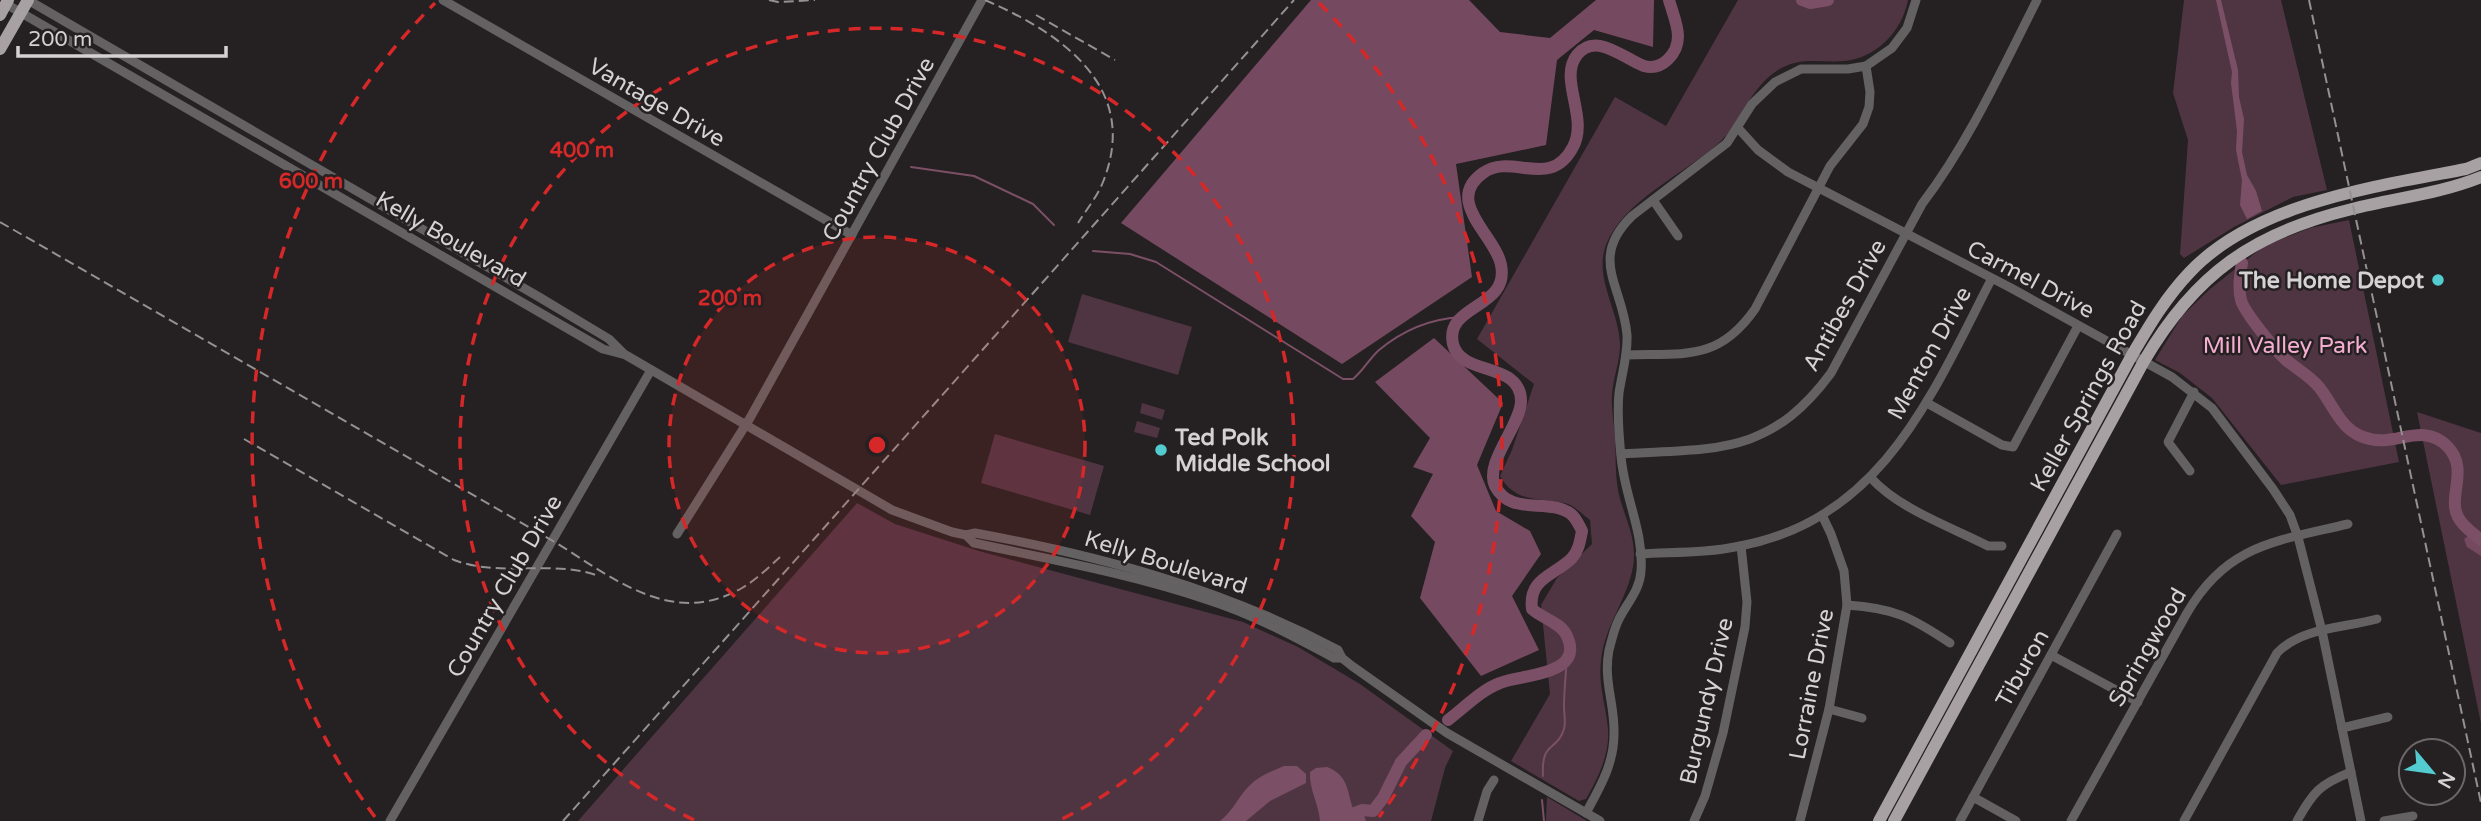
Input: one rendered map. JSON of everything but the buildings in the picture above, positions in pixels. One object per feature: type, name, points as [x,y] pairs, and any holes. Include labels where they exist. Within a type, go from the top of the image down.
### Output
[{"type":"main road","points":[[0,49],[28,0]]},
{"type":"main road","name":"Keller Springs Road","points":[[1894,821],[2138,358],[2157,313],[2189,272],[2245,231],[2280,215],[2350,193],[2466,169],[2481,163]]},
{"type":"main road","name":"Keller Springs Road","points":[[1879,821],[2138,358],[2171,318],[2226,263],[2253,244],[2284,230],[2353,208],[2455,188],[2481,177]]},
{"type":"main road","points":[[2384,203],[2389,191],[2404,187],[2414,180]]},
{"type":"main road","points":[[2189,272],[2202,285]]},
{"type":"street","name":"Kelly Boulevard","points":[[28,0],[539,297],[608,339],[624,354],[892,510],[911,519],[966,535],[975,533],[1028,543],[1139,576],[1250,615],[1334,658],[1342,658],[1447,733],[1600,821]]},
{"type":"street","name":"Vantage Drive","points":[[443,0],[852,235]]},
{"type":"street","name":"Country Club Drive","points":[[677,534],[745,426],[982,0]]},
{"type":"street","points":[[1586,813],[1612,759],[1615,733],[1606,668],[1613,634],[1638,584],[1641,571],[1637,525],[1620,454],[1619,405],[1627,337],[1624,314],[1608,262],[1611,245],[1619,229],[1727,143],[1761,93],[1786,75],[1801,69],[1848,69],[1866,66],[1892,48],[1907,28],[1916,0]]},
{"type":"street","name":"Antibes Drive","points":[[1620,454],[1706,450],[1733,445],[1770,430],[1815,394],[1831,373],[1906,233],[1967,136],[2037,0]]},
{"type":"street","name":"Kelly Boulevard","points":[[5,6],[21,12],[603,349],[624,354]]},
{"type":"street","points":[[134,77],[141,64]]},
{"type":"street","points":[[1626,355],[1696,352],[1713,348],[1742,327],[1755,309],[1830,166],[1863,124],[1870,92],[1866,66]]},
{"type":"street","points":[[229,132],[236,120]]},
{"type":"street","name":"Carmel Drive","points":[[1738,128],[1773,163],[2172,376],[2222,420],[2257,465],[2290,515],[2298,537],[2322,631],[2361,821]]},
{"type":"street","points":[[1653,200],[1678,236]]},
{"type":"street","points":[[377,219],[384,207]]},
{"type":"street","name":"Menton Drive","points":[[1640,554],[1741,546],[1766,540],[1822,515],[1844,501],[1871,478],[1895,450],[1927,403],[1991,280]]},
{"type":"street","points":[[533,309],[539,297]]},
{"type":"street","points":[[1927,403],[2002,444],[2013,447],[2078,326]]},
{"type":"street","name":"Country Club Drive","points":[[390,821],[651,370]]},
{"type":"street","points":[[2190,471],[2168,442],[2169,435],[2194,393]]},
{"type":"street","points":[[1871,478],[1899,501],[1988,546],[2002,546]]},
{"type":"street","name":"Lorraine Drive","points":[[1800,821],[1829,709],[1847,606],[1844,571],[1822,515]]},
{"type":"street","name":"Springwood","points":[[2071,821],[2186,613],[2208,582],[2226,565],[2253,550],[2280,540],[2348,524]]},
{"type":"street","name":"Tiburon","points":[[1960,821],[2118,534]]},
{"type":"street","name":"Burgundy Drive","points":[[1694,821],[1705,796],[1723,733],[1745,627],[1747,602],[1741,546]]},
{"type":"street","points":[[1847,606],[1878,607],[1903,615],[1950,643]]},
{"type":"street","points":[[2184,821],[2277,653],[2300,637],[2377,619]]},
{"type":"street","points":[[2051,655],[2138,702]]},
{"type":"street","points":[[1829,709],[1862,718]]},
{"type":"street","points":[[2342,727],[2388,717]]},
{"type":"street","points":[[2297,821],[2318,788],[2331,779],[2351,772]]},
{"type":"street","points":[[1478,821],[1487,790],[1494,780]]},
{"type":"street","points":[[1973,797],[2016,821]]},
{"type":"street","points":[[2384,821],[2413,816]]},
{"type":"green space","points":[[1738,0],[1908,0],[1894,32],[1867,55],[1844,61],[1794,63],[1768,77],[1722,140],[1626,214],[1606,245],[1603,271],[1620,348],[1612,400],[1616,477],[1620,500],[1632,536],[1634,556],[1630,579],[1606,637],[1601,661],[1601,687],[1608,729],[1605,757],[1586,799],[1579,801],[1511,761],[1550,694],[1541,605],[1557,578],[1592,544],[1590,520],[1568,504],[1521,495],[1500,476],[1512,450],[1534,384],[1477,339],[1615,97],[1666,126]]},
{"type":"green space","points":[[2184,0],[2281,0],[2327,190],[2293,197],[2234,227],[2184,258],[2180,254],[2188,140],[2173,93]]},
{"type":"green space","name":"Mill Valley Park","points":[[2349,220],[2399,462],[2281,485],[2212,398],[2180,373],[2155,360],[2182,316],[2210,289],[2264,246],[2310,228]]},
{"type":"green space","points":[[1082,294],[1192,327],[1178,375],[1068,342]]},
{"type":"green space","points":[[1142,403],[1165,410],[1162,420],[1140,413]]},
{"type":"green space","points":[[2417,412],[2481,433],[2481,723]]},
{"type":"green space","points":[[1137,421],[1160,428],[1157,438],[1134,432]]},
{"type":"green space","points":[[995,434],[1104,466],[1090,515],[981,483]]},
{"type":"green space","points":[[857,503],[895,524],[979,551],[1243,622],[1298,647],[1360,684],[1453,751],[1445,768],[1431,821],[578,821]]},
{"type":"green space","points":[[1547,797],[1587,821],[1546,821]]},
{"type":"shaded area","points":[[1311,0],[1469,0],[1500,32],[1550,38],[1596,0],[1654,0],[1653,47],[1594,30],[1557,60],[1546,145],[1456,164],[1472,277],[1342,364],[1121,223]]},
{"type":"shaded area","points":[[2216,0],[2221,0],[2238,70],[2239,97],[2244,119],[2242,152],[2247,175],[2256,191],[2262,211],[2247,219],[2240,205],[2242,180],[2236,150],[2232,72]]},
{"type":"shaded area","points":[[1434,338],[1503,403],[1477,465],[1496,511],[1530,531],[1541,554],[1512,596],[1539,650],[1481,676],[1420,598],[1435,542],[1411,516],[1433,474],[1413,467],[1430,438],[1375,382]]},
{"type":"shaded area","points":[[2475,531],[2481,533],[2481,556],[2467,547],[2464,539]]},
{"type":"shaded area","points":[[1284,766],[1297,766],[1306,774],[1306,783],[1270,801],[1246,821],[1220,821],[1253,782]]},
{"type":"shaded area","points":[[1327,767],[1343,779],[1353,809],[1362,810],[1366,821],[1320,821],[1310,772],[1316,768]]},
{"type":"waterway","points":[[1448,720],[1493,686],[1549,671],[1568,658],[1570,648],[1566,634],[1559,626],[1532,609],[1532,599],[1538,584],[1572,558],[1582,531],[1573,516],[1562,509],[1510,501],[1495,486],[1494,467],[1515,422],[1521,402],[1519,389],[1512,380],[1467,361],[1458,354],[1453,344],[1453,331],[1458,321],[1487,299],[1496,290],[1501,279],[1501,265],[1497,254],[1475,219],[1468,195],[1472,184],[1483,173],[1494,168],[1506,166],[1542,169],[1553,167],[1564,160],[1577,135],[1572,65],[1577,55],[1585,48],[1601,46],[1644,66],[1657,66],[1668,60],[1675,49],[1678,36],[1669,0]]},
{"type":"waterway","points":[[1802,0],[1810,3],[1828,0]]},
{"type":"waterway","points":[[911,167],[974,176],[1033,204],[1054,225]]},
{"type":"waterway","points":[[1093,251],[1130,254],[1156,262],[1343,379],[1353,379],[1379,350],[1397,337],[1427,323],[1460,317]]},
{"type":"waterway","points":[[2242,263],[2240,295],[2243,306],[2281,355],[2319,387],[2345,425],[2360,436],[2370,439],[2390,440],[2419,435],[2438,439],[2447,446],[2457,464],[2455,509],[2465,527],[2481,540]]},
{"type":"waterway","points":[[1543,776],[1544,757],[1561,736],[1565,726],[1567,657]]},
{"type":"waterway","points":[[1334,821],[1362,810],[1373,811],[1383,798],[1401,762],[1426,735]]},
{"type":"waterway","points":[[1542,800],[1544,821]]},
{"type":"railway","points":[[769,0],[815,0]]},
{"type":"railway","points":[[985,0],[1041,29],[1066,47],[1087,68],[1102,91],[1111,118],[1112,148],[1101,188],[1078,223]]},
{"type":"railway","points":[[563,821],[1294,0]]},
{"type":"railway","points":[[2309,0],[2481,803]]},
{"type":"railway","points":[[1036,15],[1115,60]]},
{"type":"railway","points":[[0,222],[597,569],[643,593],[666,600],[691,603],[716,599],[747,585],[780,557]]},
{"type":"railway","points":[[244,439],[454,560],[490,568],[563,569],[599,576]]},
{"type":"place","name":"The Home Depot","points":[[2438,280]]},
{"type":"place","name":"Ted Polk Middle School","points":[[1161,450]]}]
